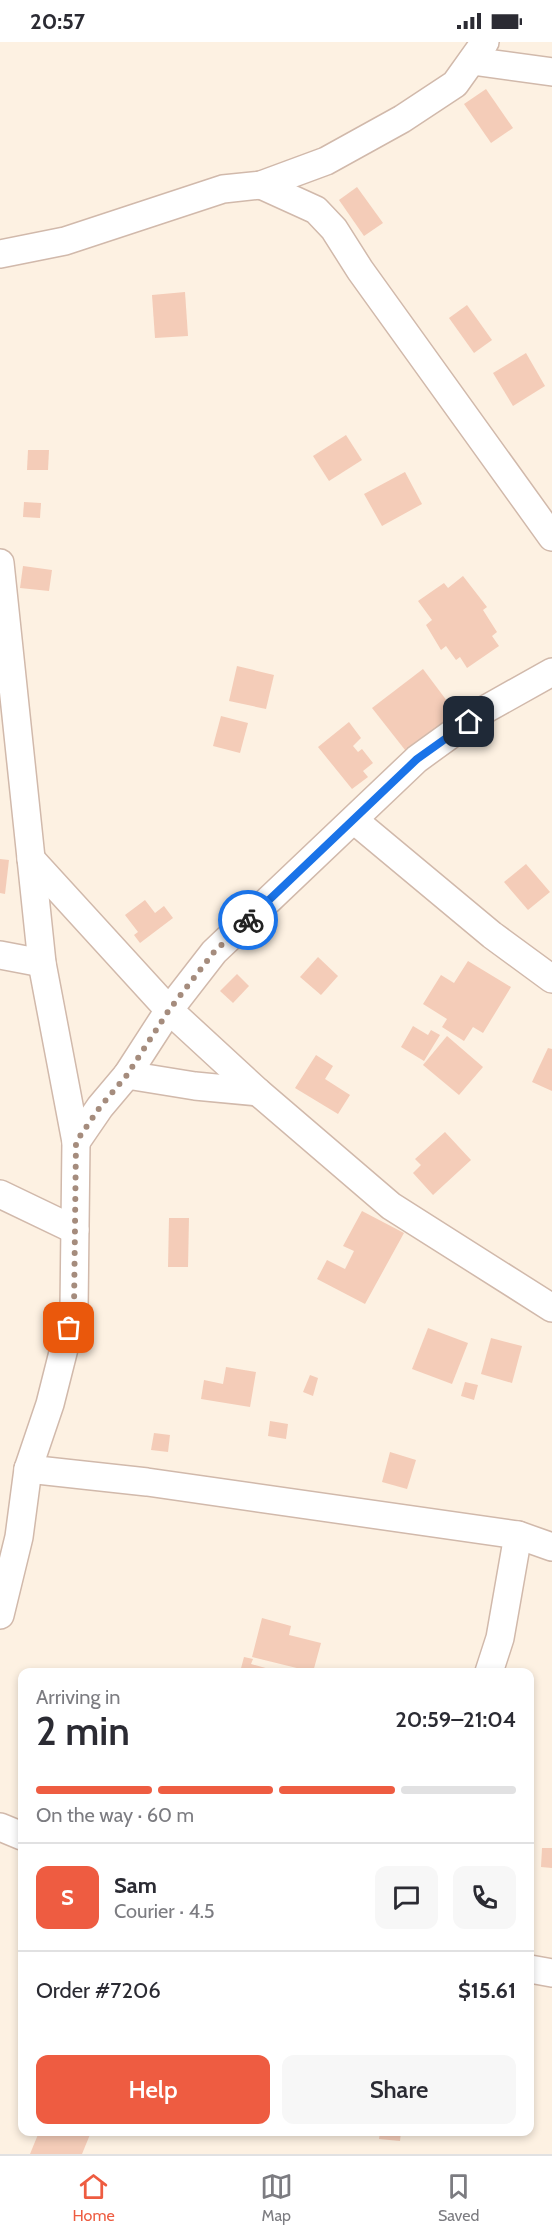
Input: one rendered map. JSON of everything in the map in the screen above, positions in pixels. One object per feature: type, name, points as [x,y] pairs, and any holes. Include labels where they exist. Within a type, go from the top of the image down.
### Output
[{"type":"street","points":[[0,254],[64,241],[223,189],[261,185],[326,161],[402,120],[455,84],[478,52],[552,72]]},
{"type":"street","points":[[261,185],[316,210],[334,229],[360,270],[552,537]]},
{"type":"street","points":[[0,563],[42,963],[76,1142],[74,1309],[50,1404],[28,1469],[19,1537],[1,1611]]},
{"type":"street","points":[[76,1142],[100,1107],[127,1075],[169,1010],[214,952],[417,759],[486,709],[552,672]]},
{"type":"street","points":[[354,820],[492,935],[552,979]]},
{"type":"street","points":[[31,859],[169,1010],[258,1092],[391,1206],[552,1308]]},
{"type":"street","points":[[0,955],[42,963]]},
{"type":"street","points":[[127,1075],[195,1086],[258,1092]]},
{"type":"street","points":[[0,1194],[75,1230]]},
{"type":"street","points":[[28,1469],[147,1482],[518,1535],[552,1547]]},
{"type":"street","points":[[490,1668],[500,1638],[518,1535]]},
{"type":"street","points":[[0,1827],[18,1834]]},
{"type":"street","points":[[534,1970],[552,1973]]},
{"type":"building","points":[[486,89],[513,128],[491,143],[464,104]]},
{"type":"building","points":[[357,187],[383,223],[364,236],[339,200]]},
{"type":"building","points":[[185,292],[188,336],[155,338],[152,295]]},
{"type":"building","points":[[467,305],[492,340],[474,353],[449,318]]},
{"type":"building","points":[[526,353],[545,386],[513,406],[493,373]]},
{"type":"building","points":[[346,435],[362,460],[329,481],[313,456]]},
{"type":"building","points":[[28,450],[49,450],[48,470],[27,470]]},
{"type":"building","points":[[405,472],[422,504],[382,526],[364,494]]},
{"type":"building","points":[[24,502],[41,503],[40,518],[23,517]]},
{"type":"building","points":[[23,566],[52,570],[49,591],[20,588]]},
{"type":"building","points":[[463,576],[487,607],[483,610],[497,632],[492,636],[499,646],[467,668],[460,657],[456,660],[446,646],[441,650],[426,625],[432,620],[418,601],[444,583],[448,588]]},
{"type":"building","points":[[237,666],[274,675],[266,709],[229,701]]},
{"type":"building","points":[[423,669],[459,717],[409,755],[372,708]]},
{"type":"building","points":[[221,716],[248,723],[240,753],[213,746]]},
{"type":"building","points":[[349,722],[361,738],[353,746],[358,752],[362,749],[373,763],[363,771],[368,777],[352,789],[318,747]]},
{"type":"building","points":[[0,859],[9,860],[5,894],[0,893]]},
{"type":"building","points":[[526,864],[550,892],[528,910],[504,882]]},
{"type":"building","points":[[145,900],[155,913],[164,906],[173,918],[140,943],[134,935],[138,932],[125,915]]},
{"type":"building","points":[[318,957],[338,976],[321,995],[300,977]]},
{"type":"building","points":[[468,961],[511,987],[483,1033],[473,1027],[464,1041],[442,1027],[447,1019],[423,1004],[441,975],[454,983]]},
{"type":"building","points":[[237,974],[249,986],[233,1003],[220,991]]},
{"type":"building","points":[[413,1026],[428,1035],[431,1030],[440,1035],[424,1061],[401,1047]]},
{"type":"building","points":[[447,1036],[483,1067],[459,1095],[423,1065]]},
{"type":"building","points":[[548,1048],[552,1049],[552,1091],[532,1082]]},
{"type":"building","points":[[316,1055],[333,1066],[325,1079],[350,1095],[338,1114],[295,1088]]},
{"type":"building","points":[[445,1132],[471,1160],[433,1195],[413,1173],[421,1165],[415,1159]]},
{"type":"building","points":[[362,1211],[404,1233],[365,1304],[317,1279],[327,1260],[345,1269],[354,1251],[343,1246]]},
{"type":"building","points":[[169,1218],[189,1218],[188,1267],[168,1267]]},
{"type":"building","points":[[428,1328],[468,1343],[452,1384],[412,1369]]},
{"type":"building","points":[[491,1338],[522,1346],[512,1383],[481,1374]]},
{"type":"building","points":[[226,1367],[256,1372],[250,1407],[201,1399],[204,1380],[223,1384]]},
{"type":"building","points":[[310,1375],[318,1378],[313,1396],[303,1392]]},
{"type":"building","points":[[465,1382],[478,1385],[474,1400],[461,1396]]},
{"type":"building","points":[[270,1421],[288,1424],[286,1439],[268,1436]]},
{"type":"building","points":[[154,1433],[170,1435],[168,1452],[151,1450]]},
{"type":"building","points":[[390,1452],[416,1460],[407,1489],[382,1482]]},
{"type":"building","points":[[262,1618],[291,1626],[289,1635],[321,1643],[314,1668],[297,1668],[252,1657]]},
{"type":"building","points":[[244,1657],[253,1659],[251,1664],[266,1668],[241,1668]]},
{"type":"building","points":[[542,1848],[552,1848],[552,1868],[541,1867]]},
{"type":"building","points":[[37,2136],[89,2136],[82,2154],[30,2154]]},
{"type":"building","points":[[379,2136],[401,2136],[400,2141],[379,2139]]},
{"type":"way so far","points":[[69,1328],[74,1309],[76,1142],[100,1107],[127,1075],[169,1010],[214,952],[248,920]]},
{"type":"route","points":[[248,920],[417,759],[469,722]]}]
